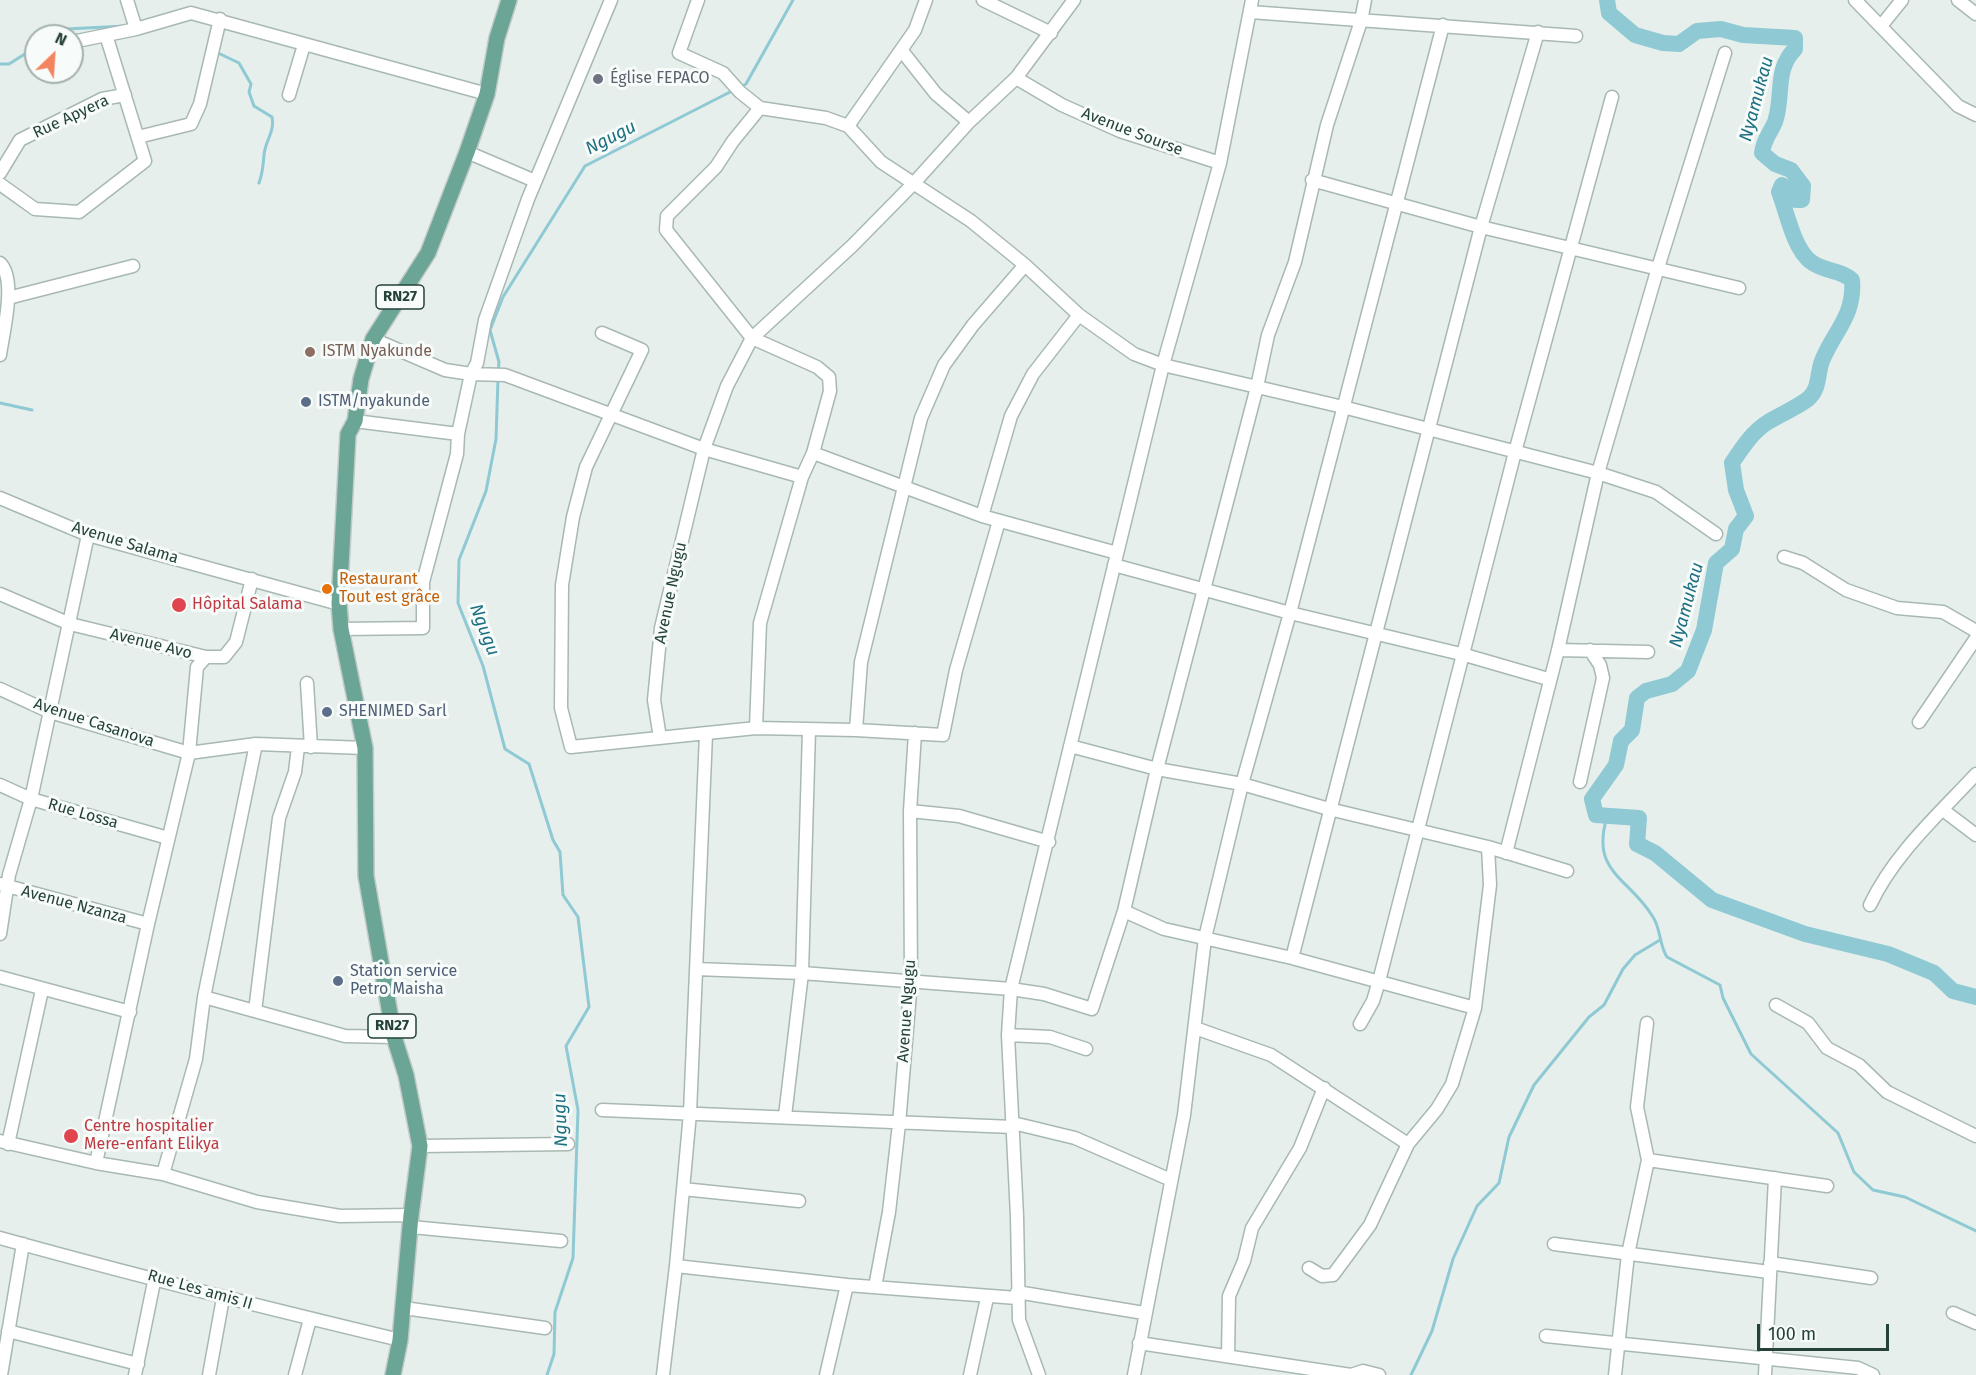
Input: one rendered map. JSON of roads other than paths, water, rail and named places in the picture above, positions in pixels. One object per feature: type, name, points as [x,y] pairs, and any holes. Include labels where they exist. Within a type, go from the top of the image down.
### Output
[{"type":"main road","name":"RN27","points":[[393,1375],[404,1308],[420,1146],[406,1076],[394,1037],[366,876],[365,748],[341,629],[339,604],[348,434],[355,421],[361,379],[373,339],[428,254],[467,153],[487,94],[497,38],[509,0]]},
{"type":"street","points":[[127,0],[135,26]]},
{"type":"street","points":[[341,629],[423,628],[423,582],[438,531],[441,507],[447,498],[457,454],[458,434],[471,374],[477,363],[485,320],[535,181],[611,0]]},
{"type":"street","points":[[698,0],[679,53],[723,74],[760,108],[826,118],[848,126],[881,162],[971,221],[1025,265],[1079,315],[1134,354],[1163,365],[1343,407],[1598,473],[1656,492],[1716,534]]},
{"type":"street","points":[[848,126],[915,30],[926,0]]},
{"type":"street","points":[[983,0],[1051,33]]},
{"type":"street","points":[[704,449],[728,386],[752,338],[784,306],[852,246],[914,183],[969,122],[1016,78],[1074,0]]},
{"type":"street","points":[[696,969],[1011,989],[1044,994],[1092,1009],[1124,911],[1157,769],[1257,387],[1268,335],[1295,262],[1312,180],[1327,125],[1361,21],[1365,0]]},
{"type":"street","points":[[1855,0],[1958,106],[1976,115]]},
{"type":"street","points":[[1881,26],[1902,0]]},
{"type":"street","points":[[1958,0],[1976,14]]},
{"type":"street","points":[[1039,1375],[1019,1320],[1017,1295],[1018,1226],[1008,1035],[1011,989],[1049,842],[1070,746],[1163,365],[1220,163],[1250,6],[1361,21],[1576,36]]},
{"type":"street","points":[[84,40],[191,13],[220,19],[304,45],[487,94]]},
{"type":"street","points":[[138,137],[192,124],[200,104],[220,19]]},
{"type":"street","points":[[1134,1375],[1144,1313],[1184,1115],[1205,938],[1242,784],[1290,613],[1443,25]]},
{"type":"street","points":[[1292,958],[1481,227],[1538,32]]},
{"type":"street","points":[[0,184],[35,209],[79,212],[145,161],[106,35]]},
{"type":"street","points":[[289,95],[304,45]]},
{"type":"street","points":[[902,51],[936,94],[969,122]]},
{"type":"street","points":[[1506,853],[1548,679],[1558,650],[1598,473],[1657,271],[1725,53]]},
{"type":"street","name":"Avenue Sourse","points":[[1016,78],[1062,105],[1120,131],[1220,163]]},
{"type":"street","name":"Rue Apyera","points":[[0,173],[20,140],[102,99],[124,95]]},
{"type":"street","points":[[1360,1024],[1379,981],[1465,655],[1515,452],[1612,97]]},
{"type":"street","points":[[756,728],[760,624],[802,477],[813,453],[830,391],[829,377],[817,367],[752,338],[666,230],[666,223],[667,216],[716,167],[733,141],[760,108]]},
{"type":"street","points":[[467,153],[535,181]]},
{"type":"street","points":[[1312,180],[1481,227],[1657,271],[1739,288]]},
{"type":"street","points":[[0,263],[7,272],[8,298],[0,355]]},
{"type":"street","points":[[856,730],[861,662],[921,417],[944,364],[973,325],[1025,265]]},
{"type":"street","points":[[8,298],[133,266]]},
{"type":"street","points":[[982,516],[1011,416],[1033,374],[1079,315]]},
{"type":"street","points":[[602,333],[642,350],[586,467],[571,528],[562,585],[561,708],[571,747],[756,728],[943,735],[957,670],[999,521]]},
{"type":"street","points":[[373,339],[445,370],[471,374],[505,375],[610,416],[704,449],[802,477]]},
{"type":"street","points":[[355,421],[458,434]]},
{"type":"street","name":"Avenue Ngugu","points":[[660,738],[654,700],[661,628],[704,449]]},
{"type":"street","points":[[813,453],[982,516],[1203,589],[1290,613],[1465,655],[1548,679]]},
{"type":"street","name":"Avenue Salama","points":[[0,498],[88,535],[339,604]]},
{"type":"street","points":[[0,934],[4,886],[31,800],[88,535]]},
{"type":"street","points":[[1784,557],[1803,563],[1846,590],[1898,608],[1943,612],[1976,631]]},
{"type":"street","name":"Avenue Avo","points":[[0,594],[70,624],[206,657],[224,657],[236,642],[252,579]]},
{"type":"street","points":[[1919,722],[1976,638]]},
{"type":"street","points":[[1558,650],[1648,652]]},
{"type":"street","points":[[1580,782],[1603,678],[1600,665],[1590,650]]},
{"type":"street","points":[[96,1163],[148,924],[189,753],[196,668],[206,657]]},
{"type":"street","points":[[307,683],[311,747]]},
{"type":"street","name":"Avenue Casanova","points":[[0,689],[50,712],[189,753]]},
{"type":"street","points":[[785,1116],[802,974],[809,730]]},
{"type":"street","points":[[663,1375],[690,1113],[706,734]]},
{"type":"street","name":"Avenue Ngugu","points":[[875,1287],[889,1212],[899,1124],[910,981],[910,810],[915,734]]},
{"type":"street","points":[[189,753],[256,744],[365,748]]},
{"type":"street","points":[[163,1174],[196,1059],[204,997],[256,744]]},
{"type":"street","points":[[1070,746],[1157,769],[1242,784],[1329,809],[1488,847],[1567,871]]},
{"type":"street","points":[[255,1011],[279,818],[295,772],[297,747]]},
{"type":"street","points":[[1870,905],[1879,885],[1916,838],[1976,774]]},
{"type":"street","name":"Rue Lossa","points":[[0,785],[31,800],[168,838]]},
{"type":"street","points":[[910,810],[959,816],[1049,842]]},
{"type":"street","points":[[1943,810],[1976,835]]},
{"type":"street","points":[[1309,1268],[1322,1276],[1333,1275],[1370,1226],[1408,1144],[1437,1108],[1452,1084],[1475,1008],[1490,885],[1488,847]]},
{"type":"street","name":"Avenue Nzanza","points":[[4,886],[148,924]]},
{"type":"street","points":[[1124,911],[1164,930],[1292,958],[1475,1008]]},
{"type":"street","points":[[0,977],[130,1012]]},
{"type":"street","points":[[42,990],[4,1142],[96,1163],[163,1174],[257,1202],[340,1216],[411,1221],[561,1241]]},
{"type":"street","points":[[204,997],[345,1036],[394,1037]]},
{"type":"street","points":[[1776,1005],[1808,1023],[1827,1048],[1859,1065],[1887,1092],[1976,1136]]},
{"type":"street","points":[[1615,1375],[1628,1254],[1648,1160],[1637,1107],[1647,1023]]},
{"type":"street","points":[[1195,1028],[1271,1055],[1408,1144]]},
{"type":"street","points":[[1008,1035],[1050,1037],[1086,1049]]},
{"type":"street","points":[[1228,1356],[1229,1296],[1244,1261],[1252,1228],[1300,1148],[1324,1088]]},
{"type":"street","points":[[602,1110],[785,1116],[899,1124],[1013,1125],[1075,1138],[1171,1180]]},
{"type":"street","points":[[420,1146],[568,1144]]},
{"type":"street","points":[[1648,1160],[1827,1185]]},
{"type":"street","points":[[1765,1375],[1775,1178]]},
{"type":"street","points":[[683,1189],[799,1201]]},
{"type":"street","name":"Rue Les amis II","points":[[0,1238],[223,1298],[400,1340]]},
{"type":"street","points":[[1,1374],[23,1244]]},
{"type":"street","points":[[1554,1244],[1628,1254],[1871,1278]]},
{"type":"street","points":[[676,1266],[987,1298],[1017,1295],[1144,1313]]},
{"type":"street","points":[[8,1331],[136,1370],[155,1278]]},
{"type":"street","points":[[826,1375],[847,1285]]},
{"type":"street","points":[[209,1375],[223,1298]]},
{"type":"street","points":[[970,1375],[987,1298]]},
{"type":"street","points":[[404,1308],[545,1328]]},
{"type":"street","points":[[1953,1313],[1976,1323]]},
{"type":"street","points":[[295,1375],[310,1319]]},
{"type":"street","points":[[1546,1336],[1858,1368],[1873,1375]]},
{"type":"street","points":[[1139,1343],[1351,1375],[1363,1371],[1379,1375]]},
{"type":"waterway","name":"Ngugu","points":[[740,87],[746,84],[793,0]]},
{"type":"waterway","name":"Nyamukau","points":[[1607,0],[1609,13],[1635,35],[1663,43],[1679,44],[1697,31],[1721,29],[1743,35],[1795,38],[1795,49],[1788,57],[1782,74],[1778,112],[1762,153],[1775,164],[1791,170],[1803,186],[1802,200],[1796,200],[1782,185],[1779,192],[1791,229],[1804,255],[1815,265],[1847,276],[1852,280],[1852,293],[1847,314],[1822,361],[1815,391],[1808,399],[1762,426],[1732,463],[1736,490],[1746,516],[1736,529],[1732,549],[1716,563],[1704,630],[1688,671],[1672,684],[1646,691],[1637,698],[1632,730],[1621,741],[1616,765],[1592,799],[1596,815],[1639,818],[1637,844],[1655,853],[1712,900],[1805,934],[1888,954],[1934,973],[1953,991],[1976,997]]},
{"type":"waterway","points":[[84,28],[126,26]]},
{"type":"waterway","points":[[216,52],[239,63],[251,84],[249,92],[254,106],[272,117],[273,122],[259,183]]},
{"type":"waterway","points":[[0,64],[9,64],[24,55]]},
{"type":"waterway","name":"Ngugu","points":[[498,373],[499,362],[490,330],[503,297],[585,166],[734,90]]},
{"type":"waterway","name":"Ngugu","points":[[498,379],[496,439],[486,491],[459,560],[458,603],[483,666],[505,749],[529,764],[553,840],[560,852],[563,895],[578,917],[589,1007],[566,1046],[578,1110],[573,1258],[555,1312],[554,1354],[547,1375]]},
{"type":"waterway","points":[[0,403],[32,410]]},
{"type":"waterway","points":[[1607,817],[1603,836],[1608,863],[1653,917],[1667,957],[1720,985],[1723,998],[1751,1054],[1838,1133],[1854,1172],[1873,1190],[1905,1197],[1976,1231]]},
{"type":"waterway","points":[[1411,1375],[1432,1331],[1453,1259],[1477,1206],[1499,1183],[1509,1137],[1534,1085],[1589,1017],[1604,1005],[1623,969],[1635,955],[1660,940]]},
{"type":"place","name":"Église FEPACO","points":[[598,79]]},
{"type":"place","name":"ISTM Nyakunde","points":[[310,352]]},
{"type":"place","name":"ISTM/nyakunde","points":[[306,402]]},
{"type":"place","name":"Restaurant Tout est grâce","points":[[327,589]]},
{"type":"place","name":"Hôpital Salama","points":[[179,605]]},
{"type":"place","name":"SHENIMED Sarl","points":[[327,712]]},
{"type":"place","name":"Station service Petro Maisha","points":[[338,981]]},
{"type":"place","name":"Centre hospitalier Mere-enfant Elikya","points":[[71,1136]]}]
